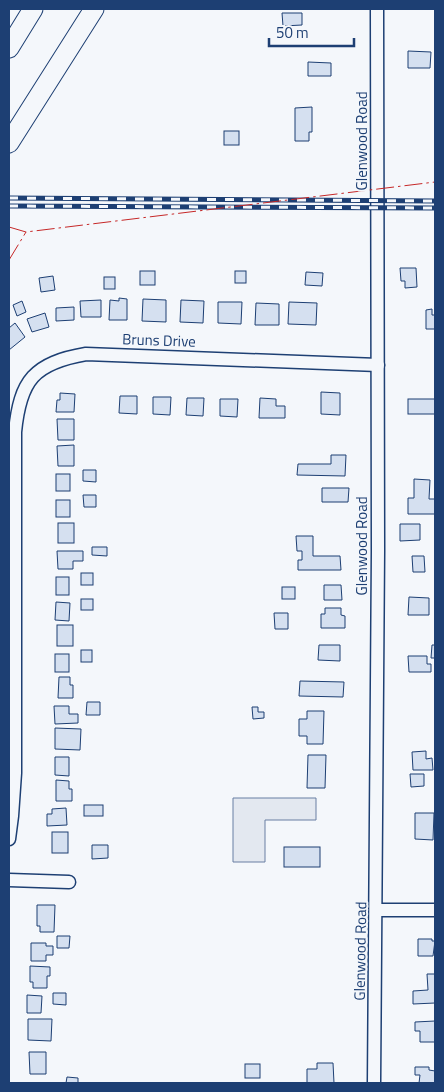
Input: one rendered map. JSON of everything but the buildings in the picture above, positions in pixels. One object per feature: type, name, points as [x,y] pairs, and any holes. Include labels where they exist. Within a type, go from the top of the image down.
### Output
[{"type":"highway","points":[[9,48],[33,9]]},
{"type":"highway","points":[[9,143],[94,9]]},
{"type":"street","name":"Glenwood Road","points":[[374,1083],[378,366],[377,9]]},
{"type":"street","name":"Bruns Drive","points":[[9,839],[15,774],[12,693],[12,465],[17,415],[24,390],[31,378],[45,367],[69,357],[103,354],[378,366]]},
{"type":"street","points":[[9,880],[68,882]]},
{"type":"street","points":[[376,910],[435,910]]},
{"type":"shaded area","points":[[233,798],[316,798],[316,820],[265,820],[265,862],[233,862]]},
{"type":"railway","points":[[9,198],[435,201]]},
{"type":"railway","points":[[9,206],[435,208]]},
{"type":"power","points":[[9,227],[26,232],[435,182]]},
{"type":"power","points":[[9,260],[26,232]]}]
